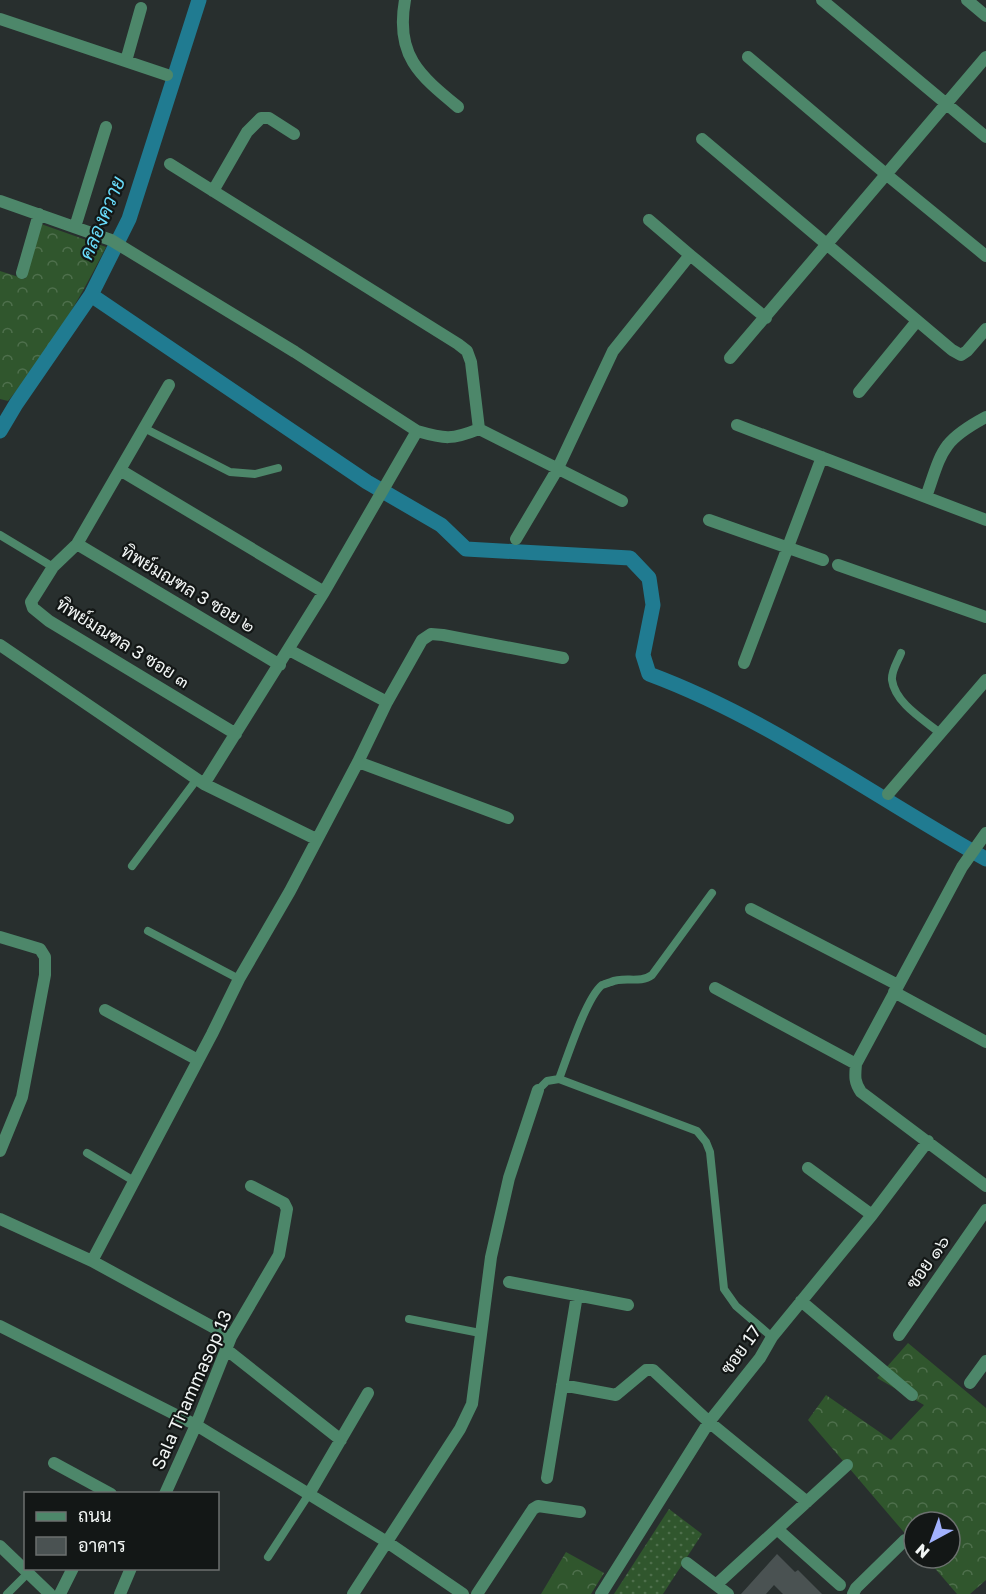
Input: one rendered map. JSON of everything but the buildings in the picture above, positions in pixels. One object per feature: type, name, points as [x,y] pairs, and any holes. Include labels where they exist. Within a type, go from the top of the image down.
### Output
[{"type":"street","points":[[405,0],[402,19],[404,40],[411,59],[427,82],[458,107]]},
{"type":"street","points":[[822,0],[986,137]]},
{"type":"street","points":[[967,0],[986,16]]},
{"type":"street","points":[[126,61],[141,8]]},
{"type":"street","points":[[0,19],[167,75]]},
{"type":"street","points":[[748,57],[986,256]]},
{"type":"street","points":[[730,358],[986,57]]},
{"type":"street","points":[[213,191],[247,132],[261,118],[269,118],[294,134]]},
{"type":"street","points":[[75,227],[106,127]]},
{"type":"street","points":[[702,140],[952,350],[961,355],[986,329]]},
{"type":"street","points":[[170,164],[467,351],[471,362],[479,429]]},
{"type":"street","points":[[0,201],[111,240],[417,431],[440,438],[458,438],[479,429]]},
{"type":"street","points":[[22,273],[39,214]]},
{"type":"street","points":[[649,220],[766,318]]},
{"type":"street","points":[[516,539],[556,470],[612,351],[690,255]]},
{"type":"street","points":[[859,392],[917,321]]},
{"type":"street","name":"ทิพย์มณฑล 3 ซอย ๓","points":[[170,385],[77,544],[53,567],[31,602],[33,608],[50,621],[236,734]]},
{"type":"street","points":[[926,497],[943,449],[950,440],[966,428],[986,417]]},
{"type":"street","points":[[737,425],[986,520]]},
{"type":"street","points":[[479,429],[556,470],[622,501]]},
{"type":"street","points":[[200,782],[236,734],[290,650],[417,431]]},
{"type":"street","points":[[744,663],[822,457]]},
{"type":"street","points":[[120,470],[324,592]]},
{"type":"street","points":[[709,520],[823,560]]},
{"type":"street","name":"ทิพย์มณฑล 3 ซอย ๒","points":[[77,544],[280,665]]},
{"type":"street","points":[[838,565],[986,617]]},
{"type":"street","points":[[92,1261],[239,979],[290,891],[387,702],[422,640],[431,634],[563,658]]},
{"type":"street","points":[[0,645],[200,782],[316,839]]},
{"type":"street","points":[[290,650],[387,702]]},
{"type":"street","points":[[888,794],[986,680]]},
{"type":"street","points":[[358,762],[508,818]]},
{"type":"street","points":[[983,837],[962,867],[856,1064],[855,1083],[861,1092],[986,1186]]},
{"type":"street","points":[[751,909],[896,988],[986,1042]]},
{"type":"street","points":[[0,937],[40,949],[45,957],[45,975],[22,1097],[0,1151]]},
{"type":"street","points":[[715,988],[856,1064]]},
{"type":"street","points":[[105,1010],[198,1060]]},
{"type":"street","points":[[353,1594],[460,1429],[472,1404],[491,1257],[508,1178],[538,1090]]},
{"type":"street","name":"ซอย 17","points":[[601,1594],[709,1422],[760,1358],[772,1337],[872,1215],[928,1141]]},
{"type":"street","points":[[808,1168],[872,1215]]},
{"type":"street","name":"Sala Thammasop 13","points":[[166,1492],[196,1425],[231,1337],[279,1255],[285,1224],[284,1203],[251,1186]]},
{"type":"street","name":"ซอย ๑๖","points":[[899,1335],[986,1210]]},
{"type":"street","points":[[0,1219],[92,1261],[231,1337]]},
{"type":"street","points":[[509,1282],[628,1305]]},
{"type":"street","points":[[547,1479],[577,1295]]},
{"type":"street","points":[[801,1301],[912,1395]]},
{"type":"street","points":[[0,1326],[196,1425],[387,1542],[463,1594]]},
{"type":"street","points":[[227,1350],[341,1440]]},
{"type":"street","points":[[970,1383],[986,1361]]},
{"type":"street","points":[[562,1385],[615,1395],[646,1370],[652,1370],[709,1422],[807,1502]]},
{"type":"street","points":[[309,1494],[368,1393]]},
{"type":"street","points":[[54,1463],[108,1492]]},
{"type":"street","points":[[717,1584],[847,1465]]},
{"type":"street","points":[[477,1594],[533,1509],[538,1506],[580,1512]]},
{"type":"street","points":[[777,1529],[840,1586]]},
{"type":"street","points":[[853,1594],[856,1588],[902,1542]]},
{"type":"street","points":[[0,1546],[24,1569]]},
{"type":"street","points":[[687,1563],[728,1594]]},
{"type":"street","points":[[25,1570],[50,1594]]},
{"type":"street","points":[[60,1594],[72,1570]]},
{"type":"street","points":[[120,1594],[131,1570]]},
{"type":"lane","points":[[144,428],[230,472],[255,474],[278,468]]},
{"type":"lane","points":[[0,535],[53,567]]},
{"type":"lane","points":[[901,653],[893,672],[892,682],[902,699],[940,733]]},
{"type":"lane","points":[[132,866],[200,782]]},
{"type":"lane","points":[[559,1079],[588,1005],[596,992],[602,985],[615,980],[641,980],[652,975],[712,892]]},
{"type":"lane","points":[[148,931],[239,979]]},
{"type":"lane","points":[[538,1090],[547,1081],[559,1079],[697,1131],[706,1142],[710,1152],[724,1288],[736,1306],[772,1337]]},
{"type":"lane","points":[[87,1153],[134,1181]]},
{"type":"lane","points":[[408,1319],[480,1333]]},
{"type":"lane","points":[[268,1557],[309,1494]]},
{"type":"lane","points":[[7,1594],[28,1573]]},
{"type":"green space","points":[[41,224],[106,247],[62,327],[8,401],[0,399],[0,271],[25,279]]},
{"type":"green space","points":[[908,1343],[986,1408],[986,1580],[970,1594],[957,1594],[936,1570],[962,1570],[962,1510],[902,1510],[902,1530],[808,1420],[826,1395],[891,1440],[924,1405],[877,1378]]},
{"type":"green space","points":[[669,1509],[702,1534],[663,1594],[614,1594]]},
{"type":"green space","points":[[566,1552],[604,1573],[591,1594],[541,1594]]},
{"type":"waterway","name":"คลองควาย","points":[[0,431],[91,295],[129,219],[199,0]]},
{"type":"waterway","points":[[91,295],[367,482],[441,525],[466,549],[630,558],[649,578],[653,605],[643,655],[649,674],[694,692],[779,736],[986,859]]}]
